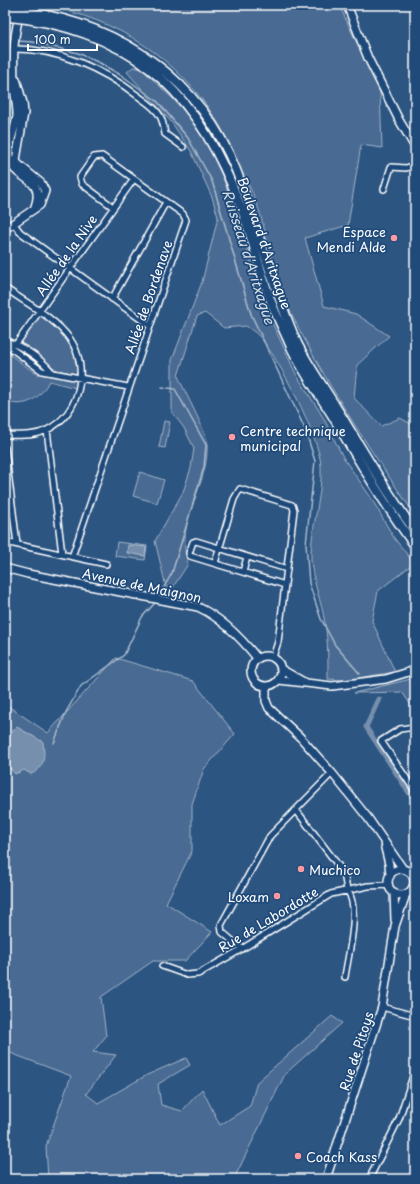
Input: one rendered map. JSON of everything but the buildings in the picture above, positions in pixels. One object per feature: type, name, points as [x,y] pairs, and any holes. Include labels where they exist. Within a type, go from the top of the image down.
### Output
[{"type":"main road","name":"Boulevard d'Aritxague","points":[[7,13],[78,22],[128,44],[171,76],[201,110],[217,133],[235,168],[277,294],[298,345],[372,465],[415,531]]},
{"type":"main road","name":"Boulevard d'Aritxague","points":[[28,15],[74,30],[123,51],[161,78],[194,114],[211,140],[227,173],[241,208],[269,298],[292,349],[365,472],[415,546]]},
{"type":"street","points":[[5,229],[40,205],[45,188],[42,183],[18,164],[16,160],[24,113],[18,82],[14,75],[13,43],[22,5]]},
{"type":"street","points":[[346,5],[371,64],[399,120],[415,147]]},
{"type":"street","points":[[13,43],[71,60],[119,81],[154,108],[161,117],[165,134],[183,147]]},
{"type":"street","points":[[5,73],[14,75]]},
{"type":"street","name":"Allée de Bordenave","points":[[72,557],[128,387],[186,220],[183,214],[102,156],[94,157],[80,177],[80,180],[82,184],[113,207]]},
{"type":"street","points":[[384,189],[391,167],[406,168],[415,165]]},
{"type":"street","name":"Allée de la Nive","points":[[16,344],[134,179]]},
{"type":"street","points":[[112,299],[166,202]]},
{"type":"street","points":[[14,224],[20,232],[150,326]]},
{"type":"street","points":[[5,288],[65,332],[75,348],[80,365],[81,378],[78,391],[71,408],[62,418],[47,430],[22,436],[5,434]]},
{"type":"street","points":[[5,341],[16,344],[46,365],[51,371]]},
{"type":"street","points":[[5,341],[12,349],[42,371],[51,371],[128,387]]},
{"type":"street","points":[[47,430],[62,554]]},
{"type":"street","points":[[5,448],[17,544]]},
{"type":"street","points":[[215,563],[237,492],[240,489],[292,505],[294,510],[278,642],[273,657]]},
{"type":"street","points":[[285,585],[190,556],[189,553],[193,542],[196,541],[287,569]]},
{"type":"street","points":[[5,542],[106,564]]},
{"type":"street","points":[[243,572],[247,557]]},
{"type":"street","name":"Avenue de Maignon","points":[[5,568],[28,574],[198,607],[212,615],[231,630],[243,641],[257,658]]},
{"type":"street","points":[[265,656],[273,657],[280,664],[281,669],[279,680],[273,685],[266,687],[257,684],[251,675],[252,665],[257,658],[265,656]]},
{"type":"street","points":[[281,669],[310,685]]},
{"type":"street","points":[[279,680],[310,685],[332,686],[374,681],[399,676],[415,670]]},
{"type":"street","points":[[266,687],[266,701],[269,708],[300,736],[332,773],[368,818],[383,842],[403,869],[414,877],[414,888],[406,894],[395,926]]},
{"type":"street","points":[[415,727],[400,729],[381,741],[415,791]]},
{"type":"street","points":[[242,949],[222,932],[221,925],[270,836],[332,773]]},
{"type":"street","points":[[296,810],[344,873],[347,890],[350,894],[354,911],[344,977]]},
{"type":"street","points":[[383,842],[389,864],[389,885],[394,892],[395,926]]},
{"type":"street","points":[[390,876],[396,871],[403,869]]},
{"type":"street","name":"Rue de Labordotte","points":[[162,966],[187,974],[198,974],[242,949],[330,894],[375,885],[389,885]]},
{"type":"street","points":[[394,892],[406,894]]},
{"type":"street","name":"Rue de Pitoys","points":[[327,1179],[382,1007],[395,926]]},
{"type":"street","points":[[382,1007],[415,1016]]},
{"type":"street","points":[[369,1179],[399,1118],[415,1070]]},
{"type":"shaded area","points":[[43,5],[297,5],[306,9],[315,5],[339,5],[380,92],[382,148],[361,145],[348,225],[305,238],[324,306],[356,314],[389,336],[357,365],[354,398],[381,426],[400,418],[415,426],[415,515],[346,412],[300,331],[281,291],[255,199],[223,131],[201,98],[164,60],[143,44],[96,20]]},
{"type":"shaded area","points":[[133,67],[142,69],[172,98],[188,115],[207,143],[224,180],[247,248],[262,301],[296,374],[323,417],[344,459],[370,496],[394,538],[414,563],[378,591],[372,621],[395,672],[345,680],[328,679],[326,629],[311,559],[312,536],[321,478],[319,453],[314,437],[297,398],[276,360],[258,335],[246,326],[224,328],[205,313],[197,316],[178,376],[206,437],[206,458],[203,474],[185,533],[185,548],[188,564],[168,595],[155,541],[183,492],[191,468],[194,448],[184,428],[172,412],[172,360],[202,282],[218,217],[212,197],[191,151],[172,123],[127,72]]},
{"type":"shaded area","points":[[38,316],[41,316],[56,327],[67,340],[74,354],[78,373],[76,374],[57,370],[21,343]]},
{"type":"shaded area","points":[[5,351],[38,375],[40,372],[75,380],[77,383],[76,388],[49,381],[41,393],[31,401],[19,404],[5,401]]},
{"type":"shaded area","points":[[164,421],[170,422],[165,448],[159,447]]},
{"type":"shaded area","points":[[140,472],[164,480],[157,503],[133,496]]},
{"type":"shaded area","points":[[117,542],[147,546],[145,560],[115,556]]},
{"type":"shaded area","points":[[128,545],[146,547],[145,556],[127,553]]},
{"type":"shaded area","points":[[116,658],[193,681],[235,734],[204,769],[192,804],[192,851],[166,903],[212,932],[185,961],[153,961],[101,997],[106,1036],[93,1052],[116,1055],[86,1094],[98,1103],[147,1075],[186,1058],[190,1065],[158,1084],[161,1105],[182,1111],[202,1089],[220,1125],[250,1106],[257,1082],[332,1016],[342,1023],[285,1074],[234,1179],[48,1179],[46,1146],[71,1076],[5,1051],[5,704],[48,733]]},
{"type":"shaded area","points":[[415,678],[415,711],[402,692],[354,693]]},
{"type":"shaded area","points":[[17,727],[43,742],[43,761],[39,768],[31,774],[24,770],[15,774],[10,769],[5,757],[6,744],[12,732]]},
{"type":"waterway","name":"Ruisseau d'Aritxague","points":[[5,41],[12,41]]},
{"type":"waterway","name":"Ruisseau d'Aritxague","points":[[18,41],[33,42],[78,53],[100,63],[124,77],[157,101],[188,138],[212,181],[251,314],[305,429],[315,461],[306,544],[309,583],[321,619],[335,645],[360,674]]},
{"type":"waterway","points":[[160,594],[172,573],[204,467],[206,445],[175,389],[162,387]]},
{"type":"waterway","points":[[54,743],[66,712],[81,686],[124,655],[142,617],[154,604]]},
{"type":"waterway","name":"Ruisseau d'Aritxague","points":[[379,699],[366,727],[415,802]]},
{"type":"place","name":"Espace Mendi Alde","points":[[394,238]]},
{"type":"place","name":"Centre technique municipal","points":[[232,437]]},
{"type":"place","name":"Muchico","points":[[301,869]]},
{"type":"place","name":"Loxam","points":[[277,896]]},
{"type":"place","name":"Coach Kass","points":[[298,1156]]}]
